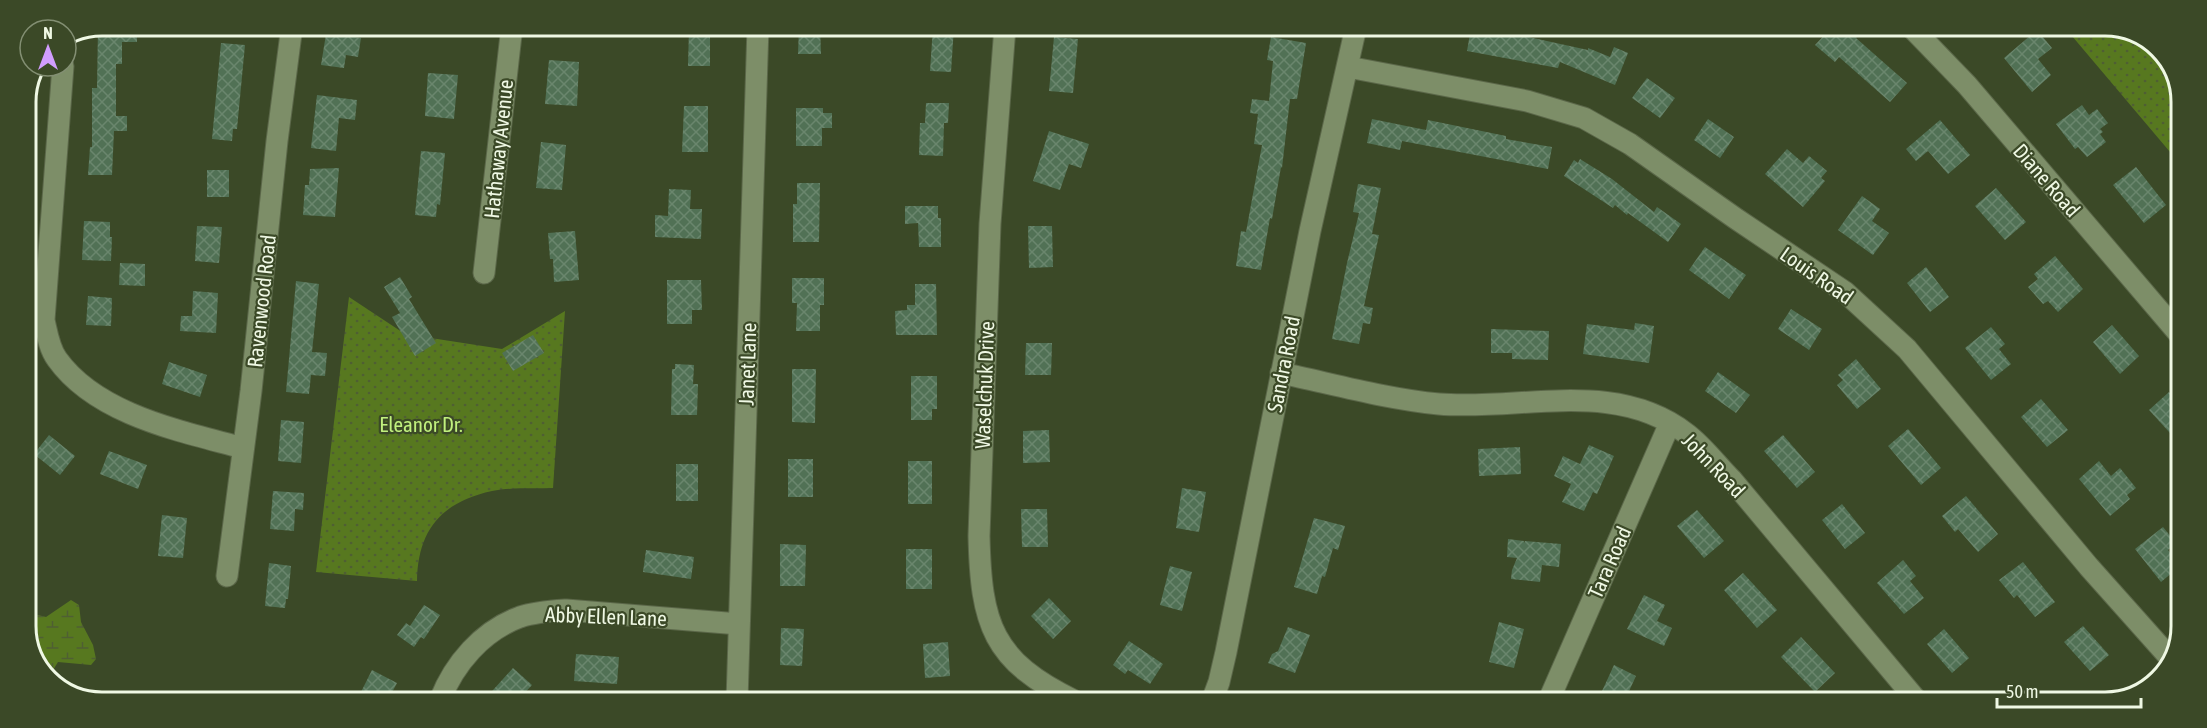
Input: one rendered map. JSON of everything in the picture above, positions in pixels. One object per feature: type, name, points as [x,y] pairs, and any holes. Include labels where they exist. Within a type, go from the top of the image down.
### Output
[{"type":"street","name":"Ravenwood Road","points":[[227,576],[291,36]]},
{"type":"street","name":"Hathaway Avenue","points":[[484,273],[511,36]]},
{"type":"street","name":"Janet Lane","points":[[737,692],[758,36]]},
{"type":"street","name":"Waselchuk Drive","points":[[1004,36],[990,224],[979,536],[980,579],[990,625],[1000,644],[1030,676],[1059,692]]},
{"type":"street","name":"Sandra Road","points":[[1215,692],[1226,652],[1310,231],[1354,36]]},
{"type":"street","name":"Diane Road","points":[[1920,36],[1967,85],[2171,324]]},
{"type":"street","name":"Louis Road","points":[[1348,67],[1517,99],[1584,118],[1630,144],[1845,292],[1907,349],[2081,558],[2165,653]]},
{"type":"street","points":[[62,78],[44,320],[56,358],[76,382],[117,408],[171,429],[243,448]]},
{"type":"street","name":"John Road","points":[[1281,373],[1438,404],[1575,401],[1624,404],[1647,411],[1687,434],[1732,480],[1910,692]]},
{"type":"street","name":"Tara Road","points":[[1552,692],[1670,423]]},
{"type":"street","name":"Abby Ellen Lane","points":[[444,692],[454,670],[466,655],[500,627],[520,617],[540,612],[566,610],[739,624]]},
{"type":"green space","points":[[2072,36],[2122,38],[2142,47],[2155,58],[2169,85],[2171,153]]},
{"type":"green space","name":"Eleanor Dr.","points":[[349,297],[405,334],[502,349],[565,311],[553,488],[492,491],[459,502],[436,521],[428,533],[418,563],[417,581],[316,572]]},
{"type":"green space","points":[[71,600],[79,605],[81,622],[93,645],[96,659],[91,665],[58,662],[52,670],[41,652],[36,631],[36,614],[46,617]]},
{"type":"building","points":[[98,36],[137,36],[137,42],[122,42],[122,64],[116,64],[116,116],[127,116],[127,131],[114,131],[112,175],[88,175],[90,147],[92,147],[92,88],[97,88]]},
{"type":"building","points":[[326,36],[361,38],[358,57],[346,55],[344,68],[321,65]]},
{"type":"building","points":[[689,36],[710,36],[710,66],[688,66]]},
{"type":"building","points":[[799,36],[820,36],[821,54],[798,54]]},
{"type":"building","points":[[932,36],[953,36],[951,72],[930,71]]},
{"type":"building","points":[[1470,36],[1524,36],[1588,50],[1588,48],[1610,57],[1614,47],[1628,53],[1615,85],[1560,62],[1558,68],[1467,51]]},
{"type":"building","points":[[1823,36],[1858,36],[1856,38],[1907,83],[1890,102],[1839,57],[1835,62],[1815,45]]},
{"type":"building","points":[[2030,36],[2042,36],[2052,48],[2038,59],[2051,75],[2032,92],[2004,58]]},
{"type":"building","points":[[1054,37],[1078,39],[1073,93],[1049,91]]},
{"type":"building","points":[[1271,37],[1306,43],[1297,99],[1290,99],[1282,168],[1261,270],[1236,266],[1241,231],[1246,232],[1262,145],[1254,144],[1258,114],[1250,113],[1252,99],[1269,101],[1273,61],[1267,60]]},
{"type":"building","points":[[221,43],[245,45],[237,129],[233,129],[232,141],[212,139]]},
{"type":"building","points":[[549,60],[579,62],[577,106],[545,104]]},
{"type":"building","points":[[428,73],[458,75],[454,119],[425,116]]},
{"type":"building","points":[[1647,78],[1675,98],[1660,118],[1632,98]]},
{"type":"building","points":[[317,95],[357,100],[355,120],[339,118],[336,151],[311,148]]},
{"type":"building","points":[[926,103],[949,103],[948,123],[944,123],[943,156],[919,155],[920,123],[925,123]]},
{"type":"building","points":[[2082,105],[2089,115],[2097,109],[2108,123],[2100,129],[2103,132],[2100,134],[2106,142],[2087,157],[2078,147],[2075,149],[2056,124]]},
{"type":"building","points":[[684,106],[708,106],[708,152],[682,152]]},
{"type":"building","points":[[796,108],[823,108],[823,113],[832,113],[832,128],[822,128],[822,146],[796,146]]},
{"type":"building","points":[[1372,119],[1426,130],[1428,120],[1506,136],[1506,139],[1552,147],[1548,169],[1402,141],[1400,150],[1367,143]]},
{"type":"building","points":[[1708,119],[1734,137],[1720,158],[1694,140]]},
{"type":"building","points":[[1940,120],[1970,155],[1948,174],[1928,151],[1916,161],[1906,149]]},
{"type":"building","points":[[1049,131],[1089,144],[1081,168],[1069,164],[1060,190],[1033,181]]},
{"type":"building","points":[[541,142],[566,145],[562,190],[536,188]]},
{"type":"building","points":[[1787,149],[1803,163],[1809,156],[1827,171],[1821,178],[1825,181],[1803,207],[1765,174]]},
{"type":"building","points":[[421,151],[445,153],[440,205],[437,204],[436,217],[415,215]]},
{"type":"building","points":[[1580,159],[1612,179],[1654,212],[1657,207],[1681,224],[1668,242],[1628,213],[1627,215],[1615,205],[1613,208],[1564,176],[1574,160],[1578,163]]},
{"type":"building","points":[[2136,167],[2166,205],[2144,223],[2113,185]]},
{"type":"building","points":[[339,168],[335,217],[303,215],[305,185],[309,185],[310,169]]},
{"type":"building","points":[[207,170],[229,170],[229,197],[207,197]]},
{"type":"building","points":[[797,183],[820,183],[819,242],[793,242],[793,204],[797,204]]},
{"type":"building","points":[[1358,184],[1381,188],[1372,234],[1379,235],[1364,306],[1373,308],[1370,324],[1363,323],[1359,344],[1332,339],[1359,213],[1353,212]]},
{"type":"building","points":[[1996,188],[2026,222],[2005,240],[1975,206]]},
{"type":"building","points":[[669,189],[691,190],[690,209],[702,209],[701,239],[655,237],[655,215],[668,216]]},
{"type":"building","points":[[1862,196],[1880,209],[1872,221],[1889,233],[1873,255],[1838,230]]},
{"type":"building","points":[[905,206],[938,206],[938,218],[941,218],[941,247],[919,247],[918,223],[905,224]]},
{"type":"building","points":[[84,221],[110,222],[111,261],[82,260]]},
{"type":"building","points":[[197,226],[222,227],[219,263],[195,261]]},
{"type":"building","points":[[1028,226],[1052,226],[1053,267],[1029,268]]},
{"type":"building","points":[[575,231],[579,280],[554,282],[553,259],[550,259],[548,233]]},
{"type":"building","points":[[1705,247],[1746,275],[1729,299],[1689,270]]},
{"type":"building","points":[[2055,256],[2083,289],[2058,312],[2048,301],[2043,304],[2028,287],[2038,279],[2034,274]]},
{"type":"building","points":[[120,263],[145,264],[145,286],[119,285]]},
{"type":"building","points":[[1926,267],[1949,297],[1930,312],[1907,283]]},
{"type":"building","points":[[400,277],[412,297],[409,299],[436,343],[415,356],[392,317],[400,313],[384,287]]},
{"type":"building","points":[[792,278],[824,278],[824,305],[820,305],[820,331],[796,331],[797,303],[792,303]]},
{"type":"building","points":[[667,280],[701,280],[702,310],[692,310],[692,324],[667,324]]},
{"type":"building","points":[[296,281],[319,284],[312,352],[327,353],[325,376],[311,375],[309,394],[286,392]]},
{"type":"building","points":[[915,284],[936,284],[937,335],[896,335],[895,311],[907,310],[907,305],[915,305]]},
{"type":"building","points":[[193,291],[218,293],[216,333],[180,331],[181,316],[192,316]]},
{"type":"building","points":[[88,296],[112,298],[111,326],[86,325]]},
{"type":"building","points":[[1791,309],[1822,329],[1809,350],[1778,329]]},
{"type":"building","points":[[1635,323],[1654,326],[1649,363],[1583,354],[1587,324],[1634,330]]},
{"type":"building","points":[[2112,325],[2139,356],[2120,374],[2093,342]]},
{"type":"building","points":[[1991,327],[2005,344],[1999,349],[2011,364],[1991,380],[1965,348]]},
{"type":"building","points":[[1491,329],[1549,331],[1548,360],[1512,359],[1512,353],[1491,353]]},
{"type":"building","points":[[533,335],[544,353],[513,371],[502,353]]},
{"type":"building","points":[[1026,343],[1052,343],[1051,375],[1025,375]]},
{"type":"building","points":[[1856,359],[1881,389],[1857,409],[1837,385],[1843,380],[1838,375]]},
{"type":"building","points":[[169,362],[207,375],[200,397],[162,384]]},
{"type":"building","points":[[675,364],[694,365],[693,384],[698,384],[697,415],[671,415],[672,369],[675,369]]},
{"type":"building","points":[[792,369],[816,369],[815,423],[792,422]]},
{"type":"building","points":[[1718,372],[1750,395],[1736,413],[1705,391]]},
{"type":"building","points":[[911,376],[937,376],[937,409],[932,409],[932,420],[911,420]]},
{"type":"building","points":[[2169,392],[2171,394],[2171,434],[2149,410]]},
{"type":"building","points":[[2041,399],[2068,430],[2047,447],[2021,417]]},
{"type":"building","points":[[281,420],[304,422],[301,463],[278,461]]},
{"type":"building","points":[[1908,429],[1941,468],[1921,485],[1888,446]]},
{"type":"building","points":[[1049,430],[1050,462],[1023,463],[1023,431]]},
{"type":"building","points":[[49,435],[75,456],[60,475],[36,456],[36,451]]},
{"type":"building","points":[[1783,435],[1815,472],[1797,488],[1764,451]]},
{"type":"building","points":[[1589,445],[1614,456],[1597,494],[1593,492],[1584,511],[1562,502],[1571,484],[1554,476],[1563,456],[1580,464]]},
{"type":"building","points":[[1520,447],[1521,474],[1479,476],[1478,449]]},
{"type":"building","points":[[109,451],[147,465],[138,489],[100,474]]},
{"type":"building","points":[[788,459],[813,459],[813,497],[788,497]]},
{"type":"building","points":[[908,461],[932,461],[932,504],[908,504]]},
{"type":"building","points":[[2099,461],[2111,476],[2120,468],[2136,488],[2127,495],[2130,499],[2110,516],[2079,479]]},
{"type":"building","points":[[676,464],[698,464],[698,501],[676,501]]},
{"type":"building","points":[[1182,488],[1206,492],[1199,532],[1176,528]]},
{"type":"building","points":[[273,491],[304,493],[303,510],[295,509],[294,531],[270,529]]},
{"type":"building","points":[[1966,496],[1998,534],[1978,552],[1958,529],[1955,532],[1942,516]]},
{"type":"building","points":[[1842,504],[1865,533],[1845,549],[1822,520]]},
{"type":"building","points":[[1021,509],[1047,509],[1048,547],[1022,547]]},
{"type":"building","points":[[1697,510],[1724,541],[1704,558],[1677,526]]},
{"type":"building","points":[[162,515],[187,518],[183,558],[158,556]]},
{"type":"building","points":[[1314,518],[1345,526],[1338,550],[1333,548],[1325,577],[1322,576],[1317,594],[1294,587]]},
{"type":"building","points":[[2163,527],[2171,537],[2171,547],[2168,550],[2171,554],[2171,574],[2161,582],[2135,549]]},
{"type":"building","points":[[1508,539],[1524,541],[1524,543],[1525,541],[1561,544],[1559,567],[1542,565],[1540,582],[1511,579],[1517,558],[1507,557]]},
{"type":"building","points":[[780,544],[806,545],[805,586],[780,586]]},
{"type":"building","points":[[906,549],[932,549],[932,589],[906,589]]},
{"type":"building","points":[[646,550],[694,557],[691,579],[643,572]]},
{"type":"building","points":[[1903,560],[1916,576],[1910,581],[1924,598],[1904,614],[1877,583]]},
{"type":"building","points":[[2023,562],[2055,602],[2035,617],[2017,595],[2014,598],[1999,580]]},
{"type":"building","points":[[269,563],[291,566],[285,608],[265,606]]},
{"type":"building","points":[[1170,566],[1192,572],[1182,611],[1160,605]]},
{"type":"building","points":[[1743,573],[1777,610],[1757,628],[1724,590]]},
{"type":"building","points":[[1644,595],[1665,605],[1657,621],[1672,628],[1664,646],[1627,629]]},
{"type":"building","points":[[1049,598],[1071,621],[1053,639],[1031,616]]},
{"type":"building","points":[[424,605],[440,615],[424,639],[421,637],[414,647],[397,635],[406,623],[410,626]]},
{"type":"building","points":[[1499,622],[1524,629],[1514,668],[1489,662]]},
{"type":"building","points":[[2083,626],[2109,655],[2090,671],[2064,642]]},
{"type":"building","points":[[1288,627],[1310,635],[1295,673],[1268,663],[1272,654],[1278,651]]},
{"type":"building","points":[[781,628],[804,629],[802,666],[780,665]]},
{"type":"building","points":[[1944,629],[1969,658],[1952,673],[1927,644]]},
{"type":"building","points":[[1801,637],[1835,673],[1815,692],[1781,657]]},
{"type":"building","points":[[1129,641],[1163,664],[1150,684],[1128,670],[1125,674],[1113,665]]},
{"type":"building","points":[[948,642],[950,676],[925,678],[923,644]]},
{"type":"building","points":[[576,654],[619,657],[617,684],[574,681]]},
{"type":"building","points":[[1614,665],[1636,676],[1629,692],[1602,692]]},
{"type":"building","points":[[513,668],[532,685],[525,692],[491,692]]},
{"type":"building","points":[[372,670],[397,683],[392,692],[361,692]]}]
